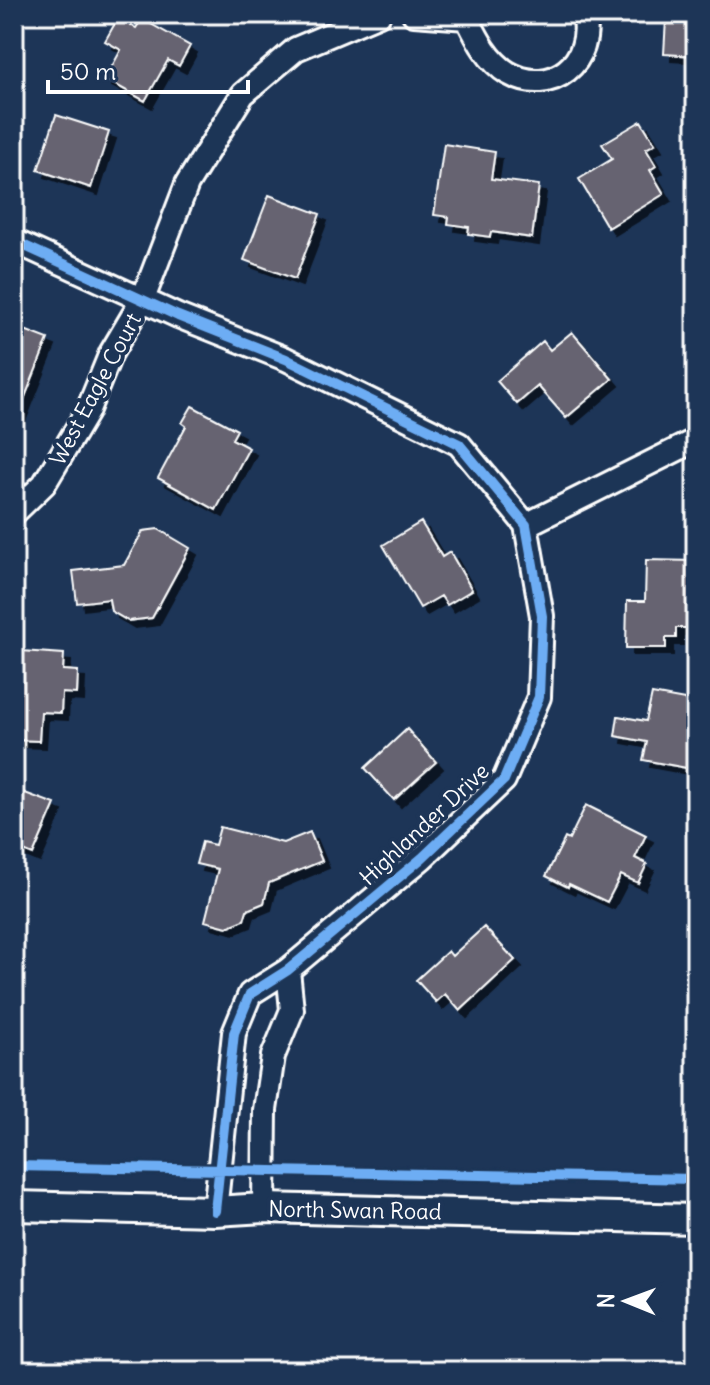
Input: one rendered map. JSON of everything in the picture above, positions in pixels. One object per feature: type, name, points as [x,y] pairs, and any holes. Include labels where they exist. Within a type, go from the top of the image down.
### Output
[{"type":"street","name":"West Eagle Court","points":[[14,513],[44,484],[87,412],[111,353],[143,299],[187,184],[243,94],[296,49],[379,14]]},
{"type":"street","points":[[414,14],[470,16],[477,39],[506,72],[522,79],[543,80],[560,75],[575,65],[585,48],[588,31],[584,14]]},
{"type":"street","name":"Highlander Drive","points":[[14,241],[286,359],[459,444],[526,525],[542,616],[539,697],[504,780],[422,858],[288,970],[250,994],[234,1033],[215,1211]]},
{"type":"street","points":[[526,525],[696,440]]},
{"type":"street","points":[[264,1208],[265,1110],[273,1056],[292,1010],[288,970]]},
{"type":"street","name":"North Swan Road","points":[[14,1206],[215,1211],[264,1208],[696,1219]]},
{"type":"building","points":[[118,18],[136,28],[142,19],[190,46],[179,66],[168,60],[145,101],[105,79],[121,50],[105,41]]},
{"type":"building","points":[[666,19],[696,21],[696,56],[664,54]]},
{"type":"building","points":[[56,115],[109,132],[91,188],[38,170]]},
{"type":"building","points":[[641,121],[655,144],[646,149],[656,166],[650,170],[664,194],[608,228],[579,179],[612,159],[602,144]]},
{"type":"building","points":[[444,144],[495,152],[491,179],[539,185],[532,238],[491,232],[490,237],[468,234],[469,227],[448,224],[449,217],[434,215]]},
{"type":"building","points":[[269,195],[320,214],[295,279],[244,260]]},
{"type":"building","points":[[14,326],[48,339],[15,422],[14,422]]},
{"type":"building","points":[[572,332],[612,379],[566,418],[538,386],[517,404],[497,381],[543,341],[550,350]]},
{"type":"building","points":[[192,406],[237,430],[232,439],[249,448],[216,510],[158,478],[186,426],[182,423]]},
{"type":"building","points":[[421,522],[442,557],[450,552],[472,590],[447,605],[441,596],[420,608],[383,545]]},
{"type":"building","points":[[158,529],[190,548],[152,618],[128,621],[111,611],[109,599],[77,603],[73,571],[124,565],[143,531]]},
{"type":"building","points":[[646,560],[696,561],[696,628],[676,628],[676,638],[666,638],[666,648],[626,648],[627,601],[645,601]]},
{"type":"building","points":[[21,651],[64,654],[63,670],[78,671],[77,694],[62,693],[61,713],[41,712],[39,741],[14,740],[14,698],[18,699]]},
{"type":"building","points":[[652,694],[696,702],[696,747],[692,769],[643,760],[647,742],[615,736],[618,716],[646,721]]},
{"type":"building","points":[[407,729],[436,762],[394,800],[365,768]]},
{"type":"building","points":[[14,789],[55,804],[33,855],[14,847]]},
{"type":"building","points":[[586,805],[646,835],[635,858],[647,864],[638,883],[621,875],[607,902],[546,876]]},
{"type":"building","points":[[220,827],[283,843],[310,832],[322,861],[269,883],[264,903],[247,910],[244,920],[227,927],[205,921],[218,869],[196,864],[202,842],[215,845]]},
{"type":"building","points":[[484,927],[515,960],[460,1011],[445,994],[436,1002],[416,980],[448,951],[452,956]]},
{"type":"cycle path","points":[[14,241],[178,316],[286,359],[459,444],[526,525],[542,616],[539,697],[504,780],[422,858],[288,970],[250,994],[234,1033],[215,1211]]},
{"type":"cycle path","points":[[14,1166],[696,1179]]}]
